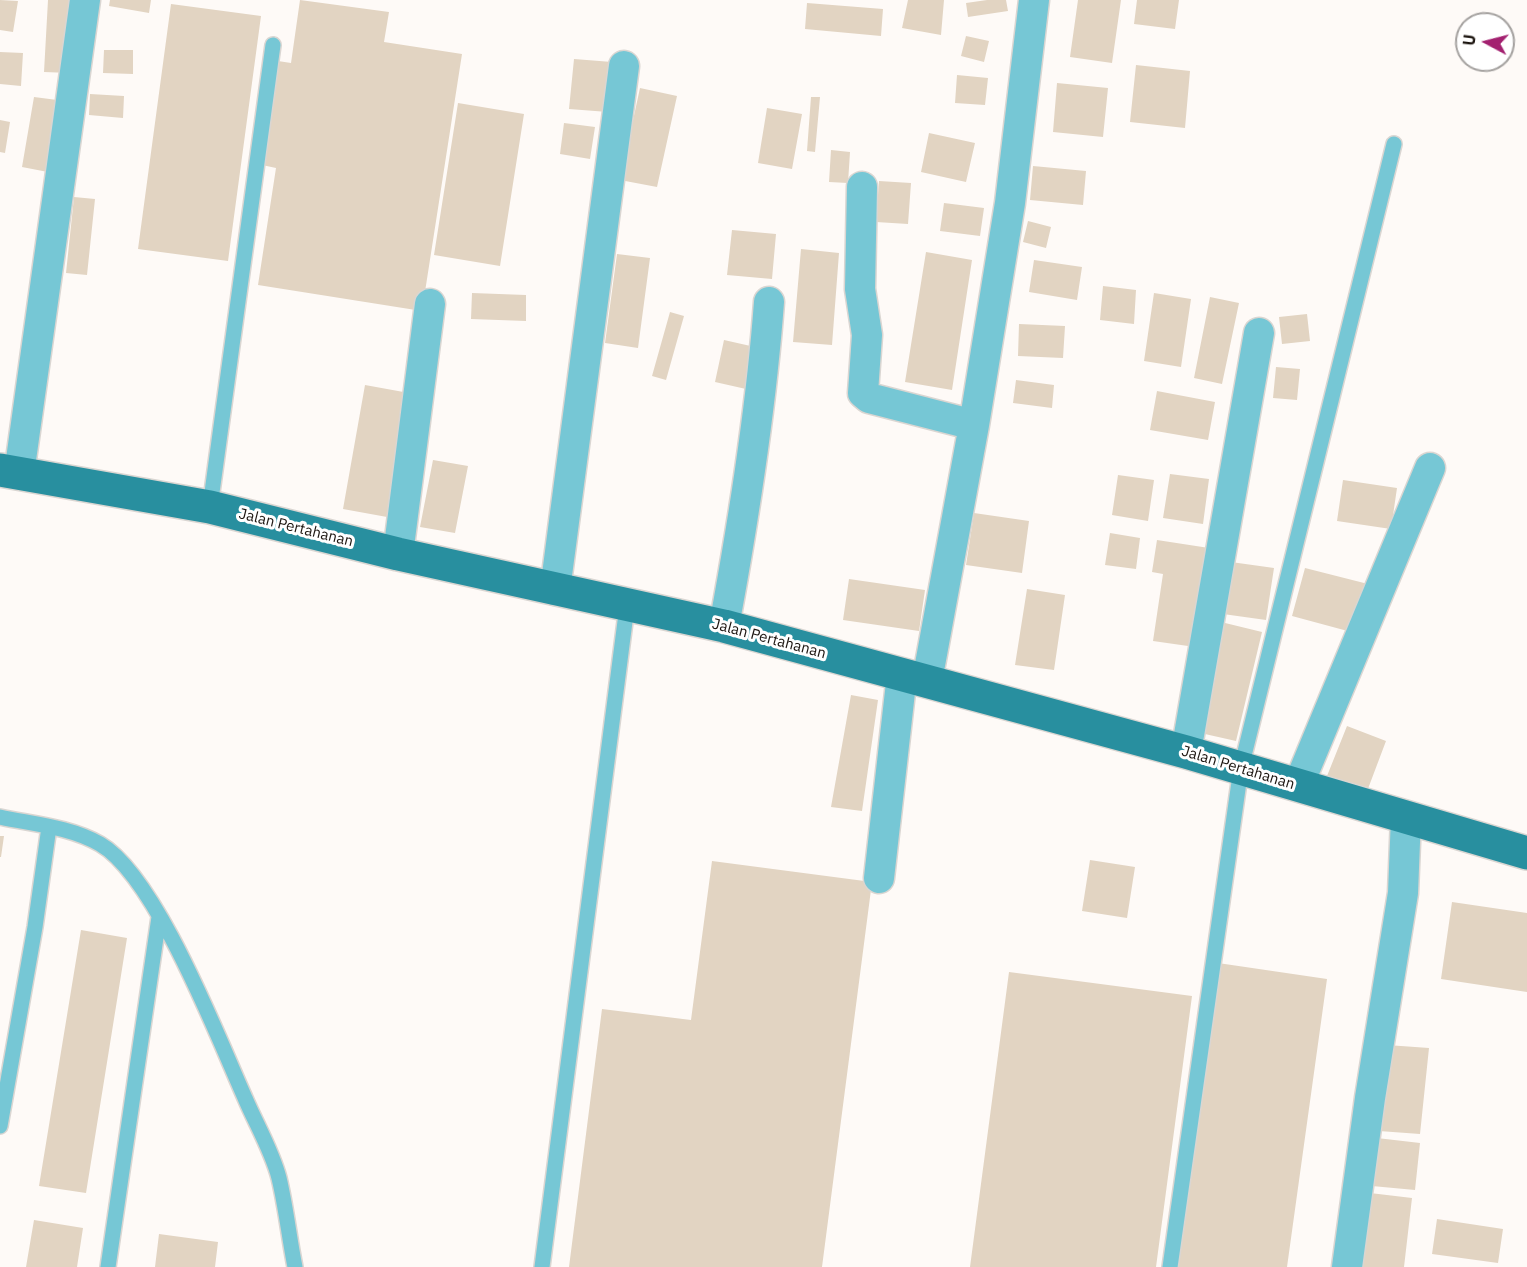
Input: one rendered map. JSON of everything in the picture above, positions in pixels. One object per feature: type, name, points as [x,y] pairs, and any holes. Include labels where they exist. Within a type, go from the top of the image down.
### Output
[{"type":"main road","name":"Jalan Pertahanan","points":[[9,472],[210,507],[398,554],[724,626],[1186,752],[1527,853]]},
{"type":"street","points":[[9,472],[85,0]]},
{"type":"street","points":[[879,879],[914,678],[974,425],[1010,203],[1034,0]]},
{"type":"street","points":[[555,590],[624,66]]},
{"type":"street","points":[[862,187],[860,289],[867,335],[863,393],[869,398],[974,425]]},
{"type":"street","points":[[724,626],[762,396],[769,302]]},
{"type":"street","points":[[398,554],[430,304]]},
{"type":"street","points":[[1186,752],[1259,333]]},
{"type":"street","points":[[1298,786],[1430,468]]},
{"type":"street","points":[[1347,1267],[1370,1098],[1403,893],[1406,817]]},
{"type":"lane","points":[[210,507],[273,45]]},
{"type":"lane","points":[[1170,1267],[1241,768],[1394,144]]},
{"type":"lane","points":[[542,1267],[627,606]]},
{"type":"lane","points":[[0,817],[49,827],[101,844],[116,856],[132,874],[159,917],[195,986],[278,1176],[294,1267]]},
{"type":"lane","points":[[0,1126],[35,927],[49,827]]},
{"type":"lane","points":[[108,1267],[159,917]]},
{"type":"building","points":[[0,0],[18,1],[13,32],[0,30]]},
{"type":"building","points":[[48,0],[74,0],[70,73],[44,72]]},
{"type":"building","points":[[110,0],[151,0],[149,13],[109,6]]},
{"type":"building","points":[[300,0],[389,12],[384,42],[462,54],[422,311],[258,285],[276,168],[262,165],[278,61],[291,63]]},
{"type":"building","points":[[908,0],[944,0],[941,35],[902,28]]},
{"type":"building","points":[[1006,0],[1008,11],[968,17],[966,3]]},
{"type":"building","points":[[1078,0],[1121,0],[1112,63],[1070,57]]},
{"type":"building","points":[[1137,0],[1179,0],[1175,29],[1134,24]]},
{"type":"building","points":[[807,3],[883,9],[881,36],[805,29]]},
{"type":"building","points":[[171,4],[261,16],[228,261],[138,249]]},
{"type":"building","points":[[966,36],[989,41],[984,62],[961,56]]},
{"type":"building","points":[[104,50],[133,50],[133,74],[103,73]]},
{"type":"building","points":[[0,52],[23,53],[21,86],[0,84]]},
{"type":"building","points":[[574,59],[612,62],[608,112],[569,109]]},
{"type":"building","points":[[1136,65],[1190,71],[1185,128],[1130,122]]},
{"type":"building","points":[[957,75],[988,78],[985,105],[955,103]]},
{"type":"building","points":[[1057,83],[1108,88],[1103,137],[1053,132]]},
{"type":"building","points":[[640,88],[677,96],[657,187],[620,180]]},
{"type":"building","points":[[90,94],[124,96],[123,118],[89,115]]},
{"type":"building","points":[[34,97],[65,101],[53,173],[22,167]]},
{"type":"building","points":[[811,97],[820,97],[815,152],[807,151]]},
{"type":"building","points":[[458,103],[524,114],[500,266],[434,255]]},
{"type":"building","points":[[767,108],[802,114],[792,169],[758,163]]},
{"type":"building","points":[[0,120],[10,122],[5,153],[0,152]]},
{"type":"building","points":[[564,123],[595,127],[590,159],[560,154]]},
{"type":"building","points":[[929,133],[975,143],[966,182],[921,172]]},
{"type":"building","points":[[831,150],[850,152],[848,183],[829,182]]},
{"type":"building","points":[[1033,166],[1086,171],[1083,205],[1030,200]]},
{"type":"building","points":[[879,181],[911,183],[908,224],[876,222]]},
{"type":"building","points":[[74,197],[95,199],[87,275],[66,273]]},
{"type":"building","points":[[944,203],[984,208],[980,236],[940,231]]},
{"type":"building","points":[[1028,221],[1051,227],[1046,248],[1023,242]]},
{"type":"building","points":[[732,230],[776,234],[772,279],[727,275]]},
{"type":"building","points":[[801,249],[839,253],[832,345],[793,342]]},
{"type":"building","points":[[926,252],[972,260],[952,390],[905,382]]},
{"type":"building","points":[[617,254],[650,258],[638,348],[605,343]]},
{"type":"building","points":[[1034,260],[1082,267],[1077,300],[1029,292]]},
{"type":"building","points":[[1103,286],[1136,290],[1134,324],[1100,320]]},
{"type":"building","points":[[472,293],[526,295],[526,321],[471,319]]},
{"type":"building","points":[[1154,293],[1191,299],[1181,367],[1144,361]]},
{"type":"building","points":[[1210,297],[1239,303],[1222,384],[1194,378]]},
{"type":"building","points":[[670,312],[684,316],[666,380],[652,376]]},
{"type":"building","points":[[1307,314],[1310,341],[1282,344],[1279,317]]},
{"type":"building","points":[[1019,324],[1065,326],[1063,358],[1018,356]]},
{"type":"building","points":[[724,340],[755,347],[746,389],[715,382]]},
{"type":"building","points":[[1276,367],[1300,369],[1297,400],[1273,398]]},
{"type":"building","points":[[1016,380],[1054,385],[1052,408],[1013,403]]},
{"type":"building","points":[[365,385],[409,393],[387,517],[343,509]]},
{"type":"building","points":[[1157,391],[1215,402],[1208,440],[1150,430]]},
{"type":"building","points":[[433,460],[468,466],[455,533],[420,527]]},
{"type":"building","points":[[1170,474],[1209,479],[1203,524],[1163,518]]},
{"type":"building","points":[[1118,475],[1154,480],[1148,521],[1112,515]]},
{"type":"building","points":[[1343,480],[1397,488],[1391,529],[1337,521]]},
{"type":"building","points":[[974,513],[1029,521],[1022,573],[966,565]]},
{"type":"building","points":[[1110,533],[1140,538],[1136,569],[1105,565]]},
{"type":"building","points":[[1157,540],[1209,548],[1195,647],[1153,641],[1163,574],[1152,572]]},
{"type":"building","points":[[1231,562],[1274,568],[1266,620],[1223,614]]},
{"type":"building","points":[[1305,568],[1368,584],[1355,633],[1292,616]]},
{"type":"building","points":[[849,579],[925,590],[919,631],[843,620]]},
{"type":"building","points":[[1027,589],[1065,595],[1054,670],[1015,665]]},
{"type":"building","points":[[1221,622],[1262,632],[1236,741],[1196,732]]},
{"type":"building","points":[[851,695],[878,700],[862,811],[831,807]]},
{"type":"building","points":[[1347,726],[1386,741],[1363,802],[1323,786]]},
{"type":"building","points":[[0,836],[4,836],[1,857],[0,857]]},
{"type":"building","points":[[1090,860],[1135,867],[1127,918],[1082,911]]},
{"type":"building","points":[[712,861],[872,882],[822,1267],[569,1267],[602,1009],[691,1020]]},
{"type":"building","points":[[1452,902],[1527,913],[1527,992],[1441,979]]},
{"type":"building","points":[[81,930],[127,938],[86,1193],[39,1186]]},
{"type":"building","points":[[1218,963],[1327,979],[1287,1267],[1176,1267]]},
{"type":"building","points":[[1009,972],[1192,996],[1156,1267],[970,1267]]},
{"type":"building","points":[[1387,1045],[1429,1048],[1420,1134],[1379,1131]]},
{"type":"building","points":[[1377,1138],[1420,1143],[1415,1190],[1372,1186]]},
{"type":"building","points":[[1370,1193],[1412,1198],[1404,1267],[1363,1267]]},
{"type":"building","points":[[1437,1219],[1503,1229],[1498,1263],[1432,1254]]},
{"type":"building","points":[[34,1220],[83,1228],[77,1267],[26,1267]]},
{"type":"building","points":[[159,1234],[218,1242],[215,1267],[155,1267]]}]
